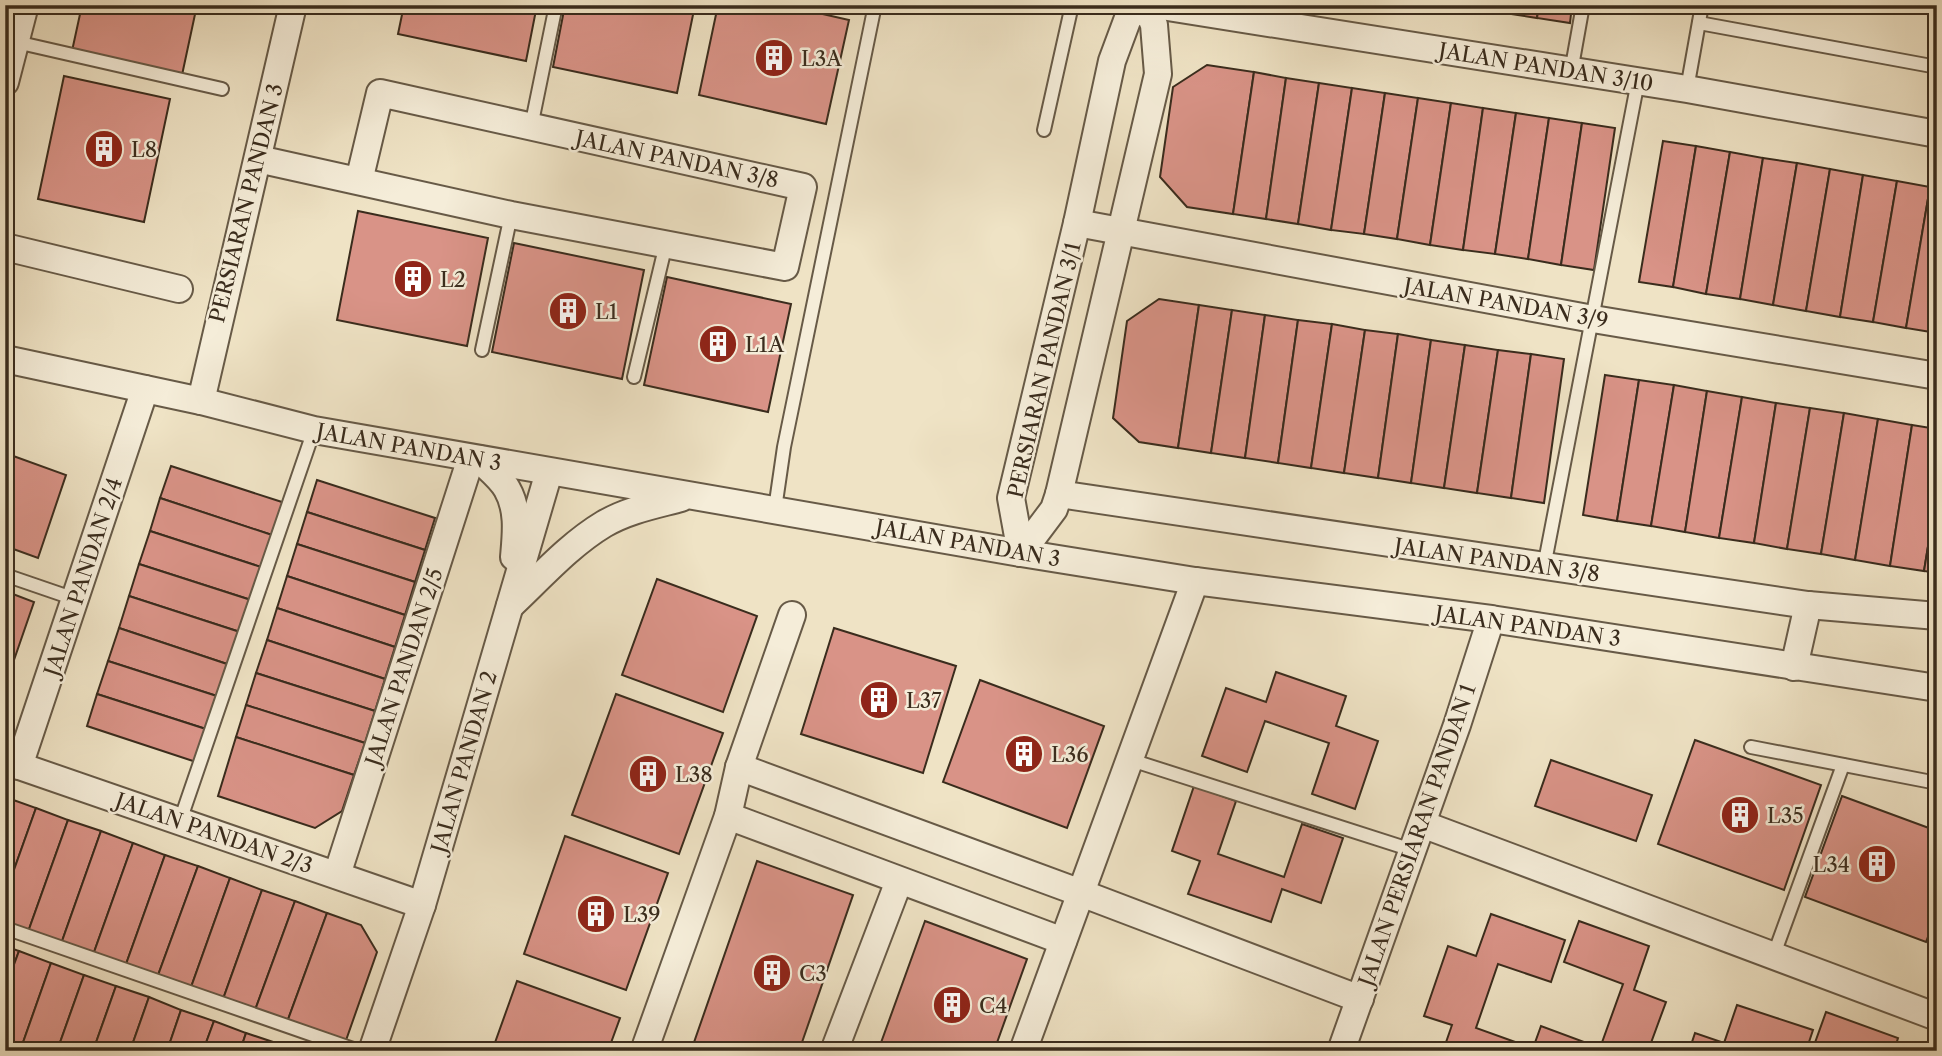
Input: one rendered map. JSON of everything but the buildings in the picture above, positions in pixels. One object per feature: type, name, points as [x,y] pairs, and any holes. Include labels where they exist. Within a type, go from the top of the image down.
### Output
[{"type":"street","points":[[5,82],[25,5]]},
{"type":"street","name":"PERSIARAN PANDAN 3","points":[[201,401],[293,5]]},
{"type":"street","name":"PERSIARAN PANDAN 3/1","points":[[1145,5],[1154,25],[1158,74],[1059,494],[1054,509],[1021,553],[1011,498],[1077,223],[1112,61],[1128,18],[1145,5]]},
{"type":"street","name":"JALAN PANDAN 3/10","points":[[1155,5],[1687,89],[1937,134]]},
{"type":"street","name":"JALAN PANDAN 3/8","points":[[258,159],[511,215],[785,267],[803,187],[380,93],[359,181]]},
{"type":"street","name":"JALAN PANDAN 3/9","points":[[1077,223],[1593,319],[1937,376]]},
{"type":"street","points":[[5,247],[179,289]]},
{"type":"street","name":"JALAN PANDAN 3","points":[[5,359],[145,388],[314,430],[1021,553],[1195,581],[1491,619],[1937,688]]},
{"type":"street","name":"JALAN PANDAN 2/4","points":[[12,764],[76,600],[145,388]]},
{"type":"street","points":[[475,459],[506,488],[514,510],[517,530],[509,607]]},
{"type":"street","name":"JALAN PANDAN 2/5","points":[[337,875],[475,459]]},
{"type":"street","name":"JALAN PANDAN 2","points":[[372,1051],[422,905],[549,472]]},
{"type":"street","name":"JALAN PANDAN 3/8","points":[[1059,494],[1808,605],[1937,616]]},
{"type":"street","points":[[509,607],[575,545],[605,523],[637,509],[692,496]]},
{"type":"street","points":[[1023,1051],[1195,581]]},
{"type":"street","points":[[1794,667],[1808,605]]},
{"type":"street","points":[[644,1051],[728,816],[739,767],[792,615]]},
{"type":"street","name":"JALAN PERSIARAN PANDAN 1","points":[[1341,1051],[1457,725],[1491,619]]},
{"type":"street","name":"JALAN PANDAN 2/3","points":[[12,764],[422,905]]},
{"type":"street","points":[[739,767],[1360,999]]},
{"type":"street","points":[[728,816],[1063,941]]},
{"type":"street","points":[[1422,824],[1773,957],[1934,1009]]},
{"type":"street","points":[[834,1051],[899,881]]},
{"type":"lane","points":[[531,127],[556,5]]},
{"type":"lane","points":[[775,509],[787,434],[875,5]]},
{"type":"lane","points":[[1044,130],[1072,5]]},
{"type":"lane","points":[[1571,72],[1583,5]]},
{"type":"lane","points":[[1687,89],[1702,5]]},
{"type":"lane","points":[[1928,5],[1937,7]]},
{"type":"lane","points":[[1699,23],[1937,67]]},
{"type":"lane","points":[[16,42],[222,89]]},
{"type":"lane","points":[[1544,567],[1637,81]]},
{"type":"lane","points":[[482,350],[511,215]]},
{"type":"lane","points":[[634,377],[666,243]]},
{"type":"lane","points":[[180,821],[314,430]]},
{"type":"lane","points":[[5,575],[76,600]]},
{"type":"lane","points":[[1751,747],[1937,783]]},
{"type":"lane","points":[[1131,760],[1412,850]]},
{"type":"lane","points":[[1773,957],[1843,765]]},
{"type":"lane","points":[[5,928],[359,1051]]},
{"type":"place","name":"L3A","points":[[774,58]]},
{"type":"place","name":"L8","points":[[104,149]]},
{"type":"place","name":"L2","points":[[413,279]]},
{"type":"place","name":"L1","points":[[568,311]]},
{"type":"place","name":"L1A","points":[[718,344]]},
{"type":"place","name":"L37","points":[[879,700]]},
{"type":"place","name":"L36","points":[[1024,754]]},
{"type":"place","name":"L38","points":[[648,774]]},
{"type":"place","name":"L35","points":[[1740,815]]},
{"type":"place","name":"L34","points":[[1877,864]]},
{"type":"place","name":"L39","points":[[596,914]]},
{"type":"place","name":"C3","points":[[772,973]]},
{"type":"place","name":"C4","points":[[952,1005]]}]
